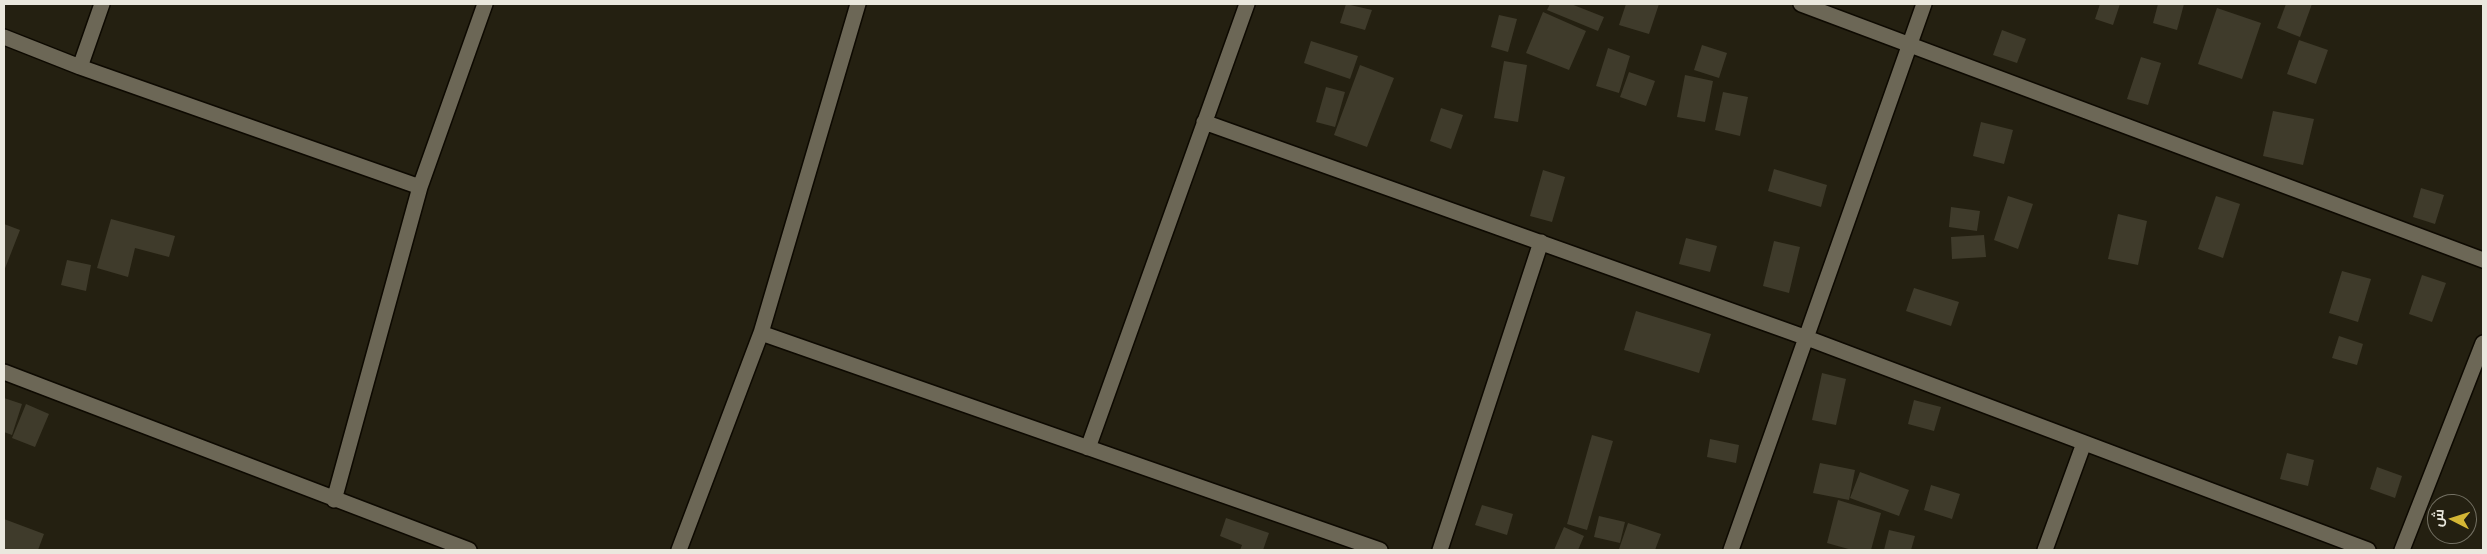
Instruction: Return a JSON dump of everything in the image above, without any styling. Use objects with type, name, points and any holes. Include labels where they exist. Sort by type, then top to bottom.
[{"type":"street","points":[[80,67],[102,4]]},
{"type":"street","points":[[334,500],[420,187],[485,4]]},
{"type":"street","points":[[680,550],[761,333],[858,4]]},
{"type":"street","points":[[1088,448],[1246,4]]},
{"type":"street","points":[[1801,4],[1910,43],[2483,260]]},
{"type":"street","points":[[1731,550],[1924,4]]},
{"type":"street","points":[[4,37],[80,67],[420,187]]},
{"type":"street","points":[[1204,122],[1807,338],[2368,550]]},
{"type":"street","points":[[1440,550],[1542,242]]},
{"type":"street","points":[[761,333],[1380,550]]},
{"type":"street","points":[[2402,550],[2483,343]]},
{"type":"street","points":[[4,372],[334,500],[469,550]]},
{"type":"street","points":[[2045,550],[2084,443]]},
{"type":"building","points":[[1346,4],[1372,10],[1365,30],[1340,23]]},
{"type":"building","points":[[1550,4],[1571,4],[1604,17],[1598,31],[1547,10]]},
{"type":"building","points":[[1626,4],[1659,4],[1649,34],[1619,25]]},
{"type":"building","points":[[2100,4],[2120,4],[2113,25],[2095,19]]},
{"type":"building","points":[[2158,4],[2184,4],[2177,30],[2153,23]]},
{"type":"building","points":[[2286,4],[2312,4],[2300,37],[2277,28]]},
{"type":"building","points":[[2217,8],[2261,23],[2242,79],[2198,64]]},
{"type":"building","points":[[1543,12],[1586,31],[1569,70],[1526,53]]},
{"type":"building","points":[[1499,15],[1517,19],[1508,52],[1491,47]]},
{"type":"building","points":[[2002,30],[2026,39],[2017,63],[1993,55]]},
{"type":"building","points":[[2299,40],[2328,50],[2316,84],[2287,74]]},
{"type":"building","points":[[1311,41],[1358,56],[1350,79],[1304,63]]},
{"type":"building","points":[[1702,45],[1727,53],[1719,78],[1694,70]]},
{"type":"building","points":[[1608,48],[1630,56],[1619,93],[1596,86]]},
{"type":"building","points":[[2141,57],[2161,63],[2148,105],[2127,99]]},
{"type":"building","points":[[1504,61],[1527,65],[1518,122],[1494,118]]},
{"type":"building","points":[[1360,65],[1394,78],[1367,147],[1334,135]]},
{"type":"building","points":[[1629,72],[1655,81],[1646,106],[1620,97]]},
{"type":"building","points":[[1685,75],[1713,81],[1705,122],[1677,117]]},
{"type":"building","points":[[1326,87],[1345,92],[1335,127],[1316,122]]},
{"type":"building","points":[[1723,92],[1748,97],[1740,136],[1715,130]]},
{"type":"building","points":[[1441,108],[1463,115],[1451,149],[1430,141]]},
{"type":"building","points":[[2273,111],[2314,119],[2303,165],[2263,156]]},
{"type":"building","points":[[1981,122],[2013,130],[2004,164],[1973,156]]},
{"type":"building","points":[[1774,169],[1827,185],[1821,207],[1768,191]]},
{"type":"building","points":[[1543,170],[1565,177],[1552,222],[1530,216]]},
{"type":"building","points":[[2421,188],[2444,195],[2435,224],[2413,217]]},
{"type":"building","points":[[2008,196],[2033,204],[2018,249],[1994,240]]},
{"type":"building","points":[[2216,196],[2240,204],[2223,258],[2198,249]]},
{"type":"building","points":[[1951,207],[1980,211],[1977,231],[1949,227]]},
{"type":"building","points":[[2118,214],[2147,221],[2138,265],[2108,259]]},
{"type":"building","points":[[111,219],[175,236],[169,257],[135,248],[128,277],[97,268]]},
{"type":"building","points":[[4,224],[20,230],[4,271]]},
{"type":"building","points":[[1984,235],[1986,257],[1952,259],[1951,237]]},
{"type":"building","points":[[1686,238],[1717,246],[1710,272],[1679,264]]},
{"type":"building","points":[[1774,241],[1800,247],[1789,293],[1763,286]]},
{"type":"building","points":[[67,260],[91,265],[86,291],[61,285]]},
{"type":"building","points":[[2342,271],[2371,279],[2358,322],[2329,313]]},
{"type":"building","points":[[2422,275],[2446,283],[2432,322],[2409,314]]},
{"type":"building","points":[[1914,288],[1959,302],[1951,326],[1906,311]]},
{"type":"building","points":[[1636,311],[1711,334],[1699,373],[1624,350]]},
{"type":"building","points":[[2339,336],[2363,344],[2357,365],[2332,358]]},
{"type":"building","points":[[1822,373],[1846,379],[1836,425],[1812,420]]},
{"type":"building","points":[[4,398],[22,404],[12,435],[4,432]]},
{"type":"building","points":[[1914,400],[1941,407],[1934,431],[1908,424]]},
{"type":"building","points":[[26,404],[49,414],[35,447],[12,438]]},
{"type":"building","points":[[1592,435],[1613,441],[1587,530],[1567,524]]},
{"type":"building","points":[[1710,439],[1739,445],[1736,463],[1707,457]]},
{"type":"building","points":[[2287,453],[2314,460],[2308,486],[2280,479]]},
{"type":"building","points":[[1820,463],[1855,470],[1849,500],[1813,493]]},
{"type":"building","points":[[2377,467],[2402,476],[2395,498],[2370,489]]},
{"type":"building","points":[[1860,472],[1909,490],[1899,516],[1850,498]]},
{"type":"building","points":[[1931,485],[1960,494],[1952,519],[1924,510]]},
{"type":"building","points":[[1838,500],[1881,513],[1871,550],[1852,550],[1827,543]]},
{"type":"building","points":[[1482,505],[1513,514],[1507,535],[1475,525]]},
{"type":"building","points":[[1599,516],[1625,522],[1620,543],[1594,537]]},
{"type":"building","points":[[1226,518],[1269,533],[1263,550],[1240,550],[1242,545],[1220,536]]},
{"type":"building","points":[[4,519],[44,534],[38,550],[4,550]]},
{"type":"building","points":[[1628,523],[1661,534],[1655,550],[1619,549]]},
{"type":"building","points":[[1564,527],[1584,536],[1578,550],[1554,550]]},
{"type":"building","points":[[1889,530],[1915,536],[1911,550],[1884,550]]}]
